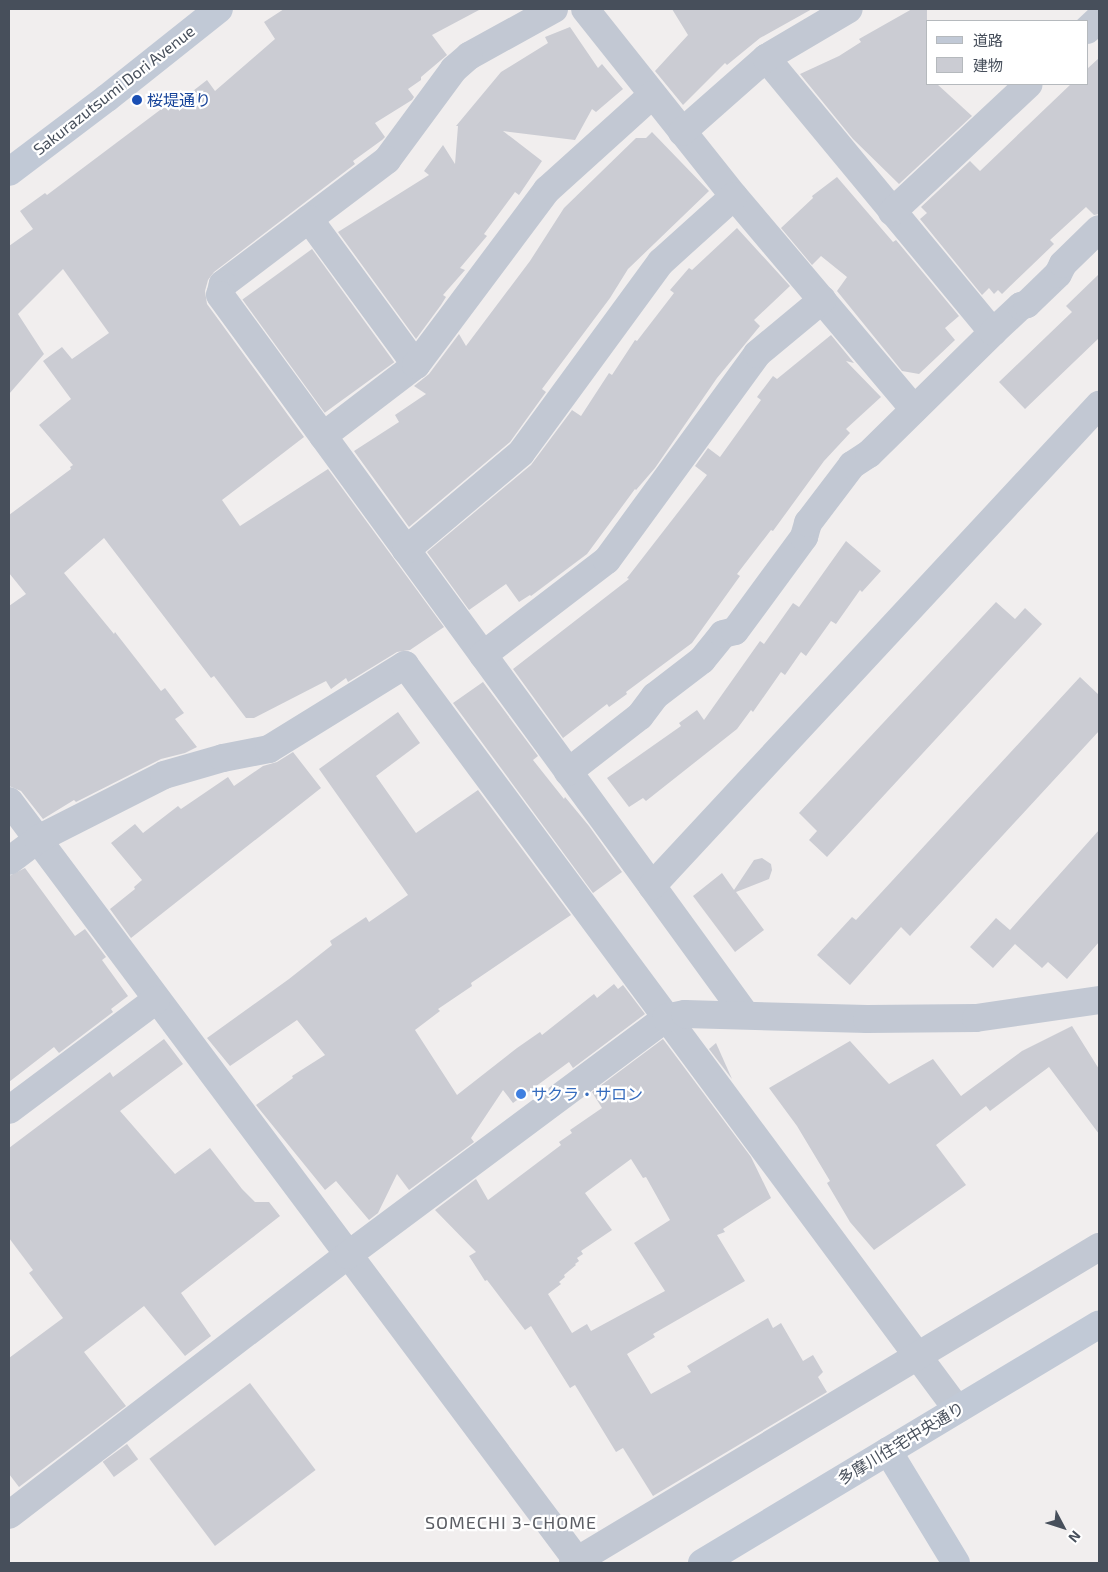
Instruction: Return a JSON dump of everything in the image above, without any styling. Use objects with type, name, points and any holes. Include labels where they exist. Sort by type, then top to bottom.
[{"type":"street","name":"Sakurazutsumi Dori Avenue","points":[[9,172],[108,98],[219,9]]},
{"type":"street","points":[[554,9],[469,56],[454,69],[387,160],[223,284],[220,295],[745,1014]]},
{"type":"street","points":[[585,9],[734,196],[914,409]]},
{"type":"street","points":[[682,132],[766,58],[850,9]]},
{"type":"street","points":[[766,58],[892,212],[994,332]]},
{"type":"street","points":[[892,212],[1028,85]]},
{"type":"street","points":[[323,436],[416,366],[547,190],[652,95]]},
{"type":"street","points":[[406,550],[522,453],[661,262],[734,196]]},
{"type":"street","points":[[309,220],[416,366]]},
{"type":"street","points":[[568,772],[640,716],[655,696],[702,660],[723,634],[735,631],[804,537],[808,523],[852,466],[869,454],[994,332],[1058,274],[1063,264],[1099,229]]},
{"type":"street","points":[[483,655],[607,560],[757,354],[822,300]]},
{"type":"street","points":[[652,886],[1099,405]]},
{"type":"street","points":[[9,861],[38,839],[164,775],[223,758],[269,749],[405,665],[957,1409]]},
{"type":"street","points":[[9,801],[576,1562],[1099,1247]]},
{"type":"street","points":[[9,1110],[156,1000]]},
{"type":"street","points":[[9,1514],[348,1255],[666,1018],[685,1014],[745,1014],[867,1018],[976,1018],[1099,1000]]},
{"type":"street","name":"多摩川住宅中央通り","points":[[702,1563],[1099,1324]]},
{"type":"street","points":[[888,1451],[956,1563]]},
{"type":"building","points":[[284,9],[479,10],[432,35],[447,55],[421,77],[421,80],[408,89],[414,97],[412,100],[375,123],[385,137],[353,161],[355,164],[214,272],[208,280],[205,291],[207,304],[304,437],[222,500],[240,526],[328,469],[444,627],[410,650],[397,652],[348,682],[346,678],[331,689],[326,681],[254,718],[246,718],[214,676],[211,678],[104,538],[64,573],[114,634],[115,632],[161,691],[165,688],[184,713],[175,719],[197,747],[185,753],[161,759],[76,802],[74,800],[43,819],[21,791],[9,786],[9,606],[26,594],[9,573],[9,515],[71,469],[70,467],[73,465],[39,425],[71,399],[43,361],[62,347],[72,359],[109,333],[63,269],[18,314],[44,354],[9,394],[9,246],[33,229],[20,211],[45,193],[47,195],[172,101],[175,105],[207,80],[215,91],[275,39],[264,22]]},
{"type":"building","points":[[672,9],[812,9],[760,38],[727,65],[725,63],[683,105],[655,71],[688,35]]},
{"type":"building","points":[[912,9],[927,9],[926,85],[938,85],[972,116],[899,184],[853,139],[800,74],[839,56],[861,42],[859,39]]},
{"type":"building","points":[[570,27],[598,68],[602,64],[623,89],[596,112],[592,109],[575,140],[503,131],[542,161],[519,195],[515,192],[484,234],[487,236],[460,268],[465,270],[443,295],[446,297],[416,339],[338,232],[429,175],[424,171],[443,145],[455,164],[458,126],[456,126],[501,72],[548,43],[545,37]]},
{"type":"building","points":[[1099,58],[1099,214],[1094,215],[1086,207],[1050,240],[1054,244],[1002,294],[998,290],[994,294],[989,288],[982,295],[920,219],[927,213],[921,207],[970,161],[980,171],[1070,85],[1088,85],[1088,68]]},
{"type":"building","points":[[652,132],[709,191],[628,269],[610,298],[542,389],[546,392],[510,442],[409,527],[354,451],[399,422],[395,415],[426,394],[414,386],[429,374],[459,334],[466,346],[530,261],[564,208],[636,138],[646,138]]},
{"type":"building","points":[[837,177],[893,242],[896,240],[959,316],[945,328],[955,340],[919,374],[902,371],[837,291],[847,277],[821,256],[812,265],[781,228],[813,198],[812,196]]},
{"type":"building","points":[[737,228],[790,286],[754,320],[760,326],[717,378],[655,468],[635,489],[587,554],[531,596],[519,602],[506,584],[469,610],[427,552],[531,465],[572,410],[581,416],[609,373],[612,375],[635,340],[637,341],[674,293],[670,290],[689,268],[692,270]]},
{"type":"building","points":[[312,249],[394,362],[325,413],[242,300]]},
{"type":"building","points":[[1099,274],[1099,338],[1025,409],[999,382],[1072,312],[1066,306]]},
{"type":"building","points":[[831,335],[854,363],[846,361],[881,397],[846,429],[850,433],[824,461],[773,531],[771,530],[737,574],[740,576],[692,643],[626,692],[627,694],[609,707],[607,704],[563,738],[513,669],[629,579],[627,578],[707,475],[695,466],[708,448],[720,457],[761,400],[757,397],[773,376],[777,379]]},
{"type":"building","points":[[846,541],[881,571],[862,592],[860,590],[836,624],[831,621],[806,656],[801,652],[785,675],[781,672],[753,712],[751,710],[737,729],[646,801],[643,798],[629,807],[607,778],[681,726],[679,723],[697,710],[704,720],[760,641],[764,644],[793,603],[799,607]]},
{"type":"building","points":[[996,602],[1015,619],[1025,608],[1042,624],[827,857],[809,840],[817,831],[799,813]]},
{"type":"building","points":[[1080,677],[1099,695],[1099,731],[910,936],[901,927],[850,985],[817,955],[852,917],[856,920]]},
{"type":"building","points":[[483,682],[538,756],[533,760],[564,799],[565,797],[589,826],[622,872],[593,893],[453,703]]},
{"type":"building","points":[[398,712],[420,743],[376,776],[416,833],[478,790],[571,915],[471,983],[472,986],[438,1009],[440,1011],[415,1030],[457,1095],[517,1048],[540,1032],[542,1035],[594,994],[597,998],[614,984],[618,989],[623,985],[645,1014],[573,1068],[569,1062],[513,1103],[503,1090],[471,1138],[474,1142],[409,1190],[397,1174],[378,1213],[369,1220],[336,1181],[325,1190],[256,1105],[293,1078],[292,1076],[325,1055],[297,1020],[230,1066],[207,1038],[289,979],[332,945],[330,941],[366,917],[369,922],[408,895],[319,769]]},
{"type":"building","points":[[293,752],[321,788],[131,938],[110,909],[135,889],[134,887],[142,880],[111,843],[135,824],[143,833],[178,806],[181,809],[228,777],[234,786],[263,766],[277,762]]},
{"type":"building","points":[[1099,830],[1099,942],[1067,979],[1048,962],[1042,968],[1015,944],[993,968],[970,947],[996,918],[1010,930]]},
{"type":"building","points":[[762,858],[771,864],[772,870],[769,879],[736,892],[764,930],[735,952],[693,896],[722,873],[734,890],[754,860]]},
{"type":"building","points":[[25,868],[75,936],[85,929],[106,957],[102,960],[128,996],[111,1009],[113,1012],[59,1053],[54,1047],[9,1082],[9,876]]},
{"type":"building","points":[[1072,1026],[1099,1069],[1099,1134],[1049,1067],[990,1111],[986,1106],[936,1145],[966,1185],[874,1250],[850,1222],[827,1183],[830,1181],[797,1126],[769,1088],[850,1041],[889,1084],[933,1059],[961,1096],[1022,1051]]},
{"type":"building","points":[[164,1039],[183,1064],[120,1111],[175,1174],[210,1148],[242,1189],[255,1202],[269,1202],[280,1216],[181,1293],[211,1336],[185,1356],[144,1306],[84,1352],[126,1406],[19,1487],[9,1474],[9,1358],[63,1318],[29,1273],[33,1270],[9,1238],[9,1148],[110,1072],[113,1077]]},
{"type":"building","points":[[663,1039],[751,1157],[771,1198],[723,1229],[725,1232],[717,1235],[745,1281],[653,1334],[655,1337],[627,1354],[651,1394],[691,1372],[687,1366],[768,1318],[773,1328],[781,1323],[803,1361],[813,1355],[823,1372],[818,1377],[827,1392],[653,1496],[623,1448],[616,1452],[575,1385],[570,1388],[531,1326],[525,1330],[487,1280],[485,1281],[469,1256],[476,1252],[435,1210],[476,1179],[488,1200],[561,1145],[559,1142],[572,1133],[570,1130],[602,1108],[592,1092]],"holes":[[[631,1159],[643,1178],[646,1177],[670,1220],[634,1243],[665,1291],[591,1331],[587,1324],[572,1333],[548,1294],[561,1284],[559,1282],[565,1277],[564,1275],[576,1265],[579,1261],[577,1258],[583,1254],[581,1251],[612,1230],[585,1193]]]},
{"type":"building","points":[[716,1043],[732,1079],[709,1049]]},
{"type":"building","points":[[250,1383],[316,1470],[215,1546],[149,1459]]},
{"type":"building","points":[[127,1444],[138,1459],[114,1477],[103,1462]]},
{"type":"place","name":"桜堤通り","points":[[137,100]]},
{"type":"place","name":"サクラ・サロン","points":[[521,1094]]},
{"type":"district","name":"SOMECHI 3-CHOME","points":[[511,1522]]}]
